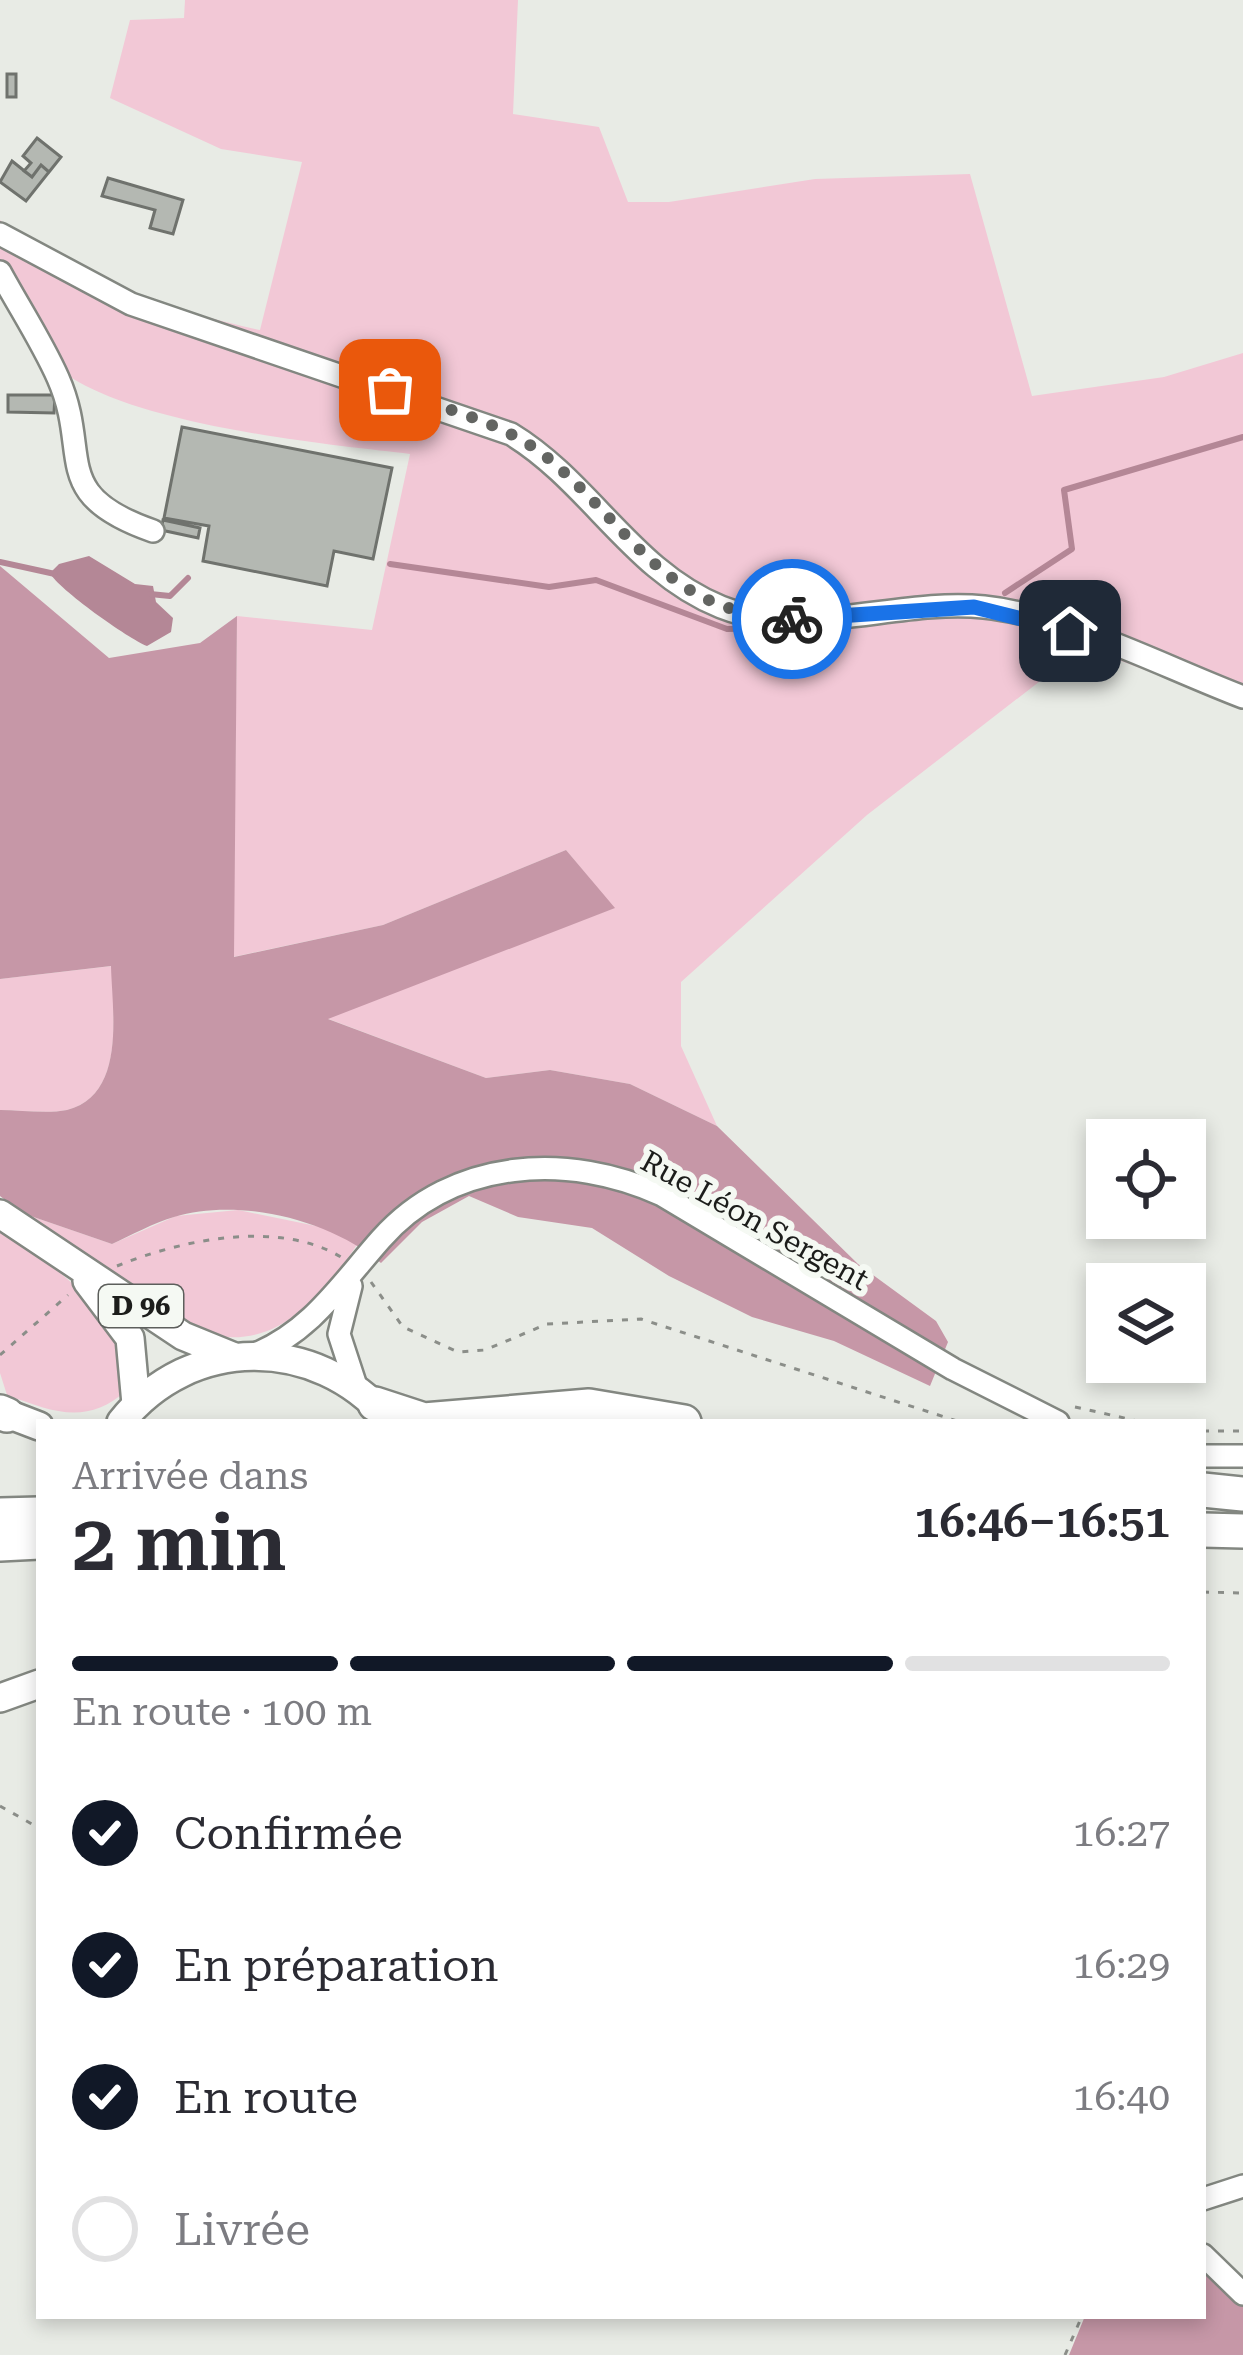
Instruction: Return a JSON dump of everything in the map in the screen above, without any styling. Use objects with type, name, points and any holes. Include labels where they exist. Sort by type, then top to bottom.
[{"type":"highway","points":[[374,1405],[426,1419]]},
{"type":"highway","points":[[455,1419],[589,1406],[666,1419]]},
{"type":"highway","points":[[1206,1491],[1243,1498]]},
{"type":"highway","points":[[1206,1502],[1243,1498]]},
{"type":"highway","points":[[0,1515],[36,1514]]},
{"type":"highway","points":[[1206,1531],[1243,1531]]},
{"type":"highway","points":[[0,1544],[36,1542]]},
{"type":"main road","name":"D 96","points":[[0,1214],[183,1336],[242,1356]]},
{"type":"main road","name":"D 96","points":[[91,1278],[130,1338],[123,1417]]},
{"type":"main road","points":[[123,1417],[184,1370],[242,1356],[303,1361],[374,1405]]},
{"type":"main road","points":[[0,1698],[36,1685]]},
{"type":"street","points":[[0,234],[131,304],[511,434],[554,464],[654,566],[728,610],[792,619],[986,608],[1037,619],[1243,697]]},
{"type":"street","points":[[0,272],[58,376],[75,468],[84,486],[122,520],[153,531]]},
{"type":"street","name":"Rue Léon Sergent","points":[[242,1356],[298,1331],[397,1224],[461,1184],[516,1169],[586,1169],[662,1195],[953,1369],[1056,1419]]},
{"type":"street","points":[[358,1269],[339,1334],[374,1405]]},
{"type":"street","points":[[1206,1456],[1243,1456]]},
{"type":"street","points":[[1206,2198],[1243,2186]]},
{"type":"street","points":[[1206,2258],[1243,2294]]},
{"type":"path","points":[[0,1355],[91,1278],[162,1250],[254,1238],[319,1246],[358,1269],[403,1327],[458,1352],[485,1350],[547,1324],[641,1319],[950,1419]]},
{"type":"path","points":[[1065,1419],[1078,1405],[1131,1419]]},
{"type":"path","points":[[1206,1431],[1243,1431]]},
{"type":"path","points":[[1206,1592],[1243,1593]]},
{"type":"path","points":[[0,1806],[36,1826]]},
{"type":"path","points":[[1065,2355],[1081,2319]]},
{"type":"shaded area","points":[[185,0],[518,0],[513,114],[599,127],[628,202],[669,202],[815,179],[970,174],[1032,396],[1164,377],[1243,353],[1243,707],[1084,647],[867,815],[681,982],[681,1046],[717,1126],[630,1084],[550,1070],[486,1078],[326,1018],[614,908],[566,850],[383,925],[233,957],[237,616],[372,630],[410,454],[216,426],[114,398],[74,379],[46,356],[9,291],[0,295],[0,220],[124,288],[260,330],[302,162],[221,149],[110,98],[130,20],[184,18]]},
{"type":"shaded area","points":[[89,556],[135,584],[153,586],[156,602],[173,618],[171,632],[147,646],[95,613],[50,573],[59,564]]},
{"type":"shaded area","points":[[0,566],[109,658],[200,643],[237,616],[234,957],[383,925],[566,850],[615,908],[328,1019],[486,1078],[550,1070],[630,1084],[717,1126],[858,1264],[936,1321],[948,1342],[930,1386],[834,1341],[752,1317],[669,1276],[592,1228],[518,1217],[469,1196],[422,1222],[381,1263],[310,1224],[255,1211],[199,1211],[112,1244],[22,1213],[0,1196],[0,1110],[59,1111],[86,1101],[108,1069],[113,1027],[111,966],[0,979]]},
{"type":"shaded area","points":[[112,966],[112,1049],[99,1087],[86,1101],[67,1110],[0,1110],[0,979]]},
{"type":"shaded area","points":[[238,1210],[321,1227],[358,1243],[328,1284],[294,1316],[274,1328],[229,1337],[203,1333],[22,1213],[112,1244],[176,1216]]},
{"type":"shaded area","points":[[0,1230],[67,1278],[100,1314],[122,1361],[127,1390],[112,1401],[84,1412],[69,1412],[7,1395],[0,1373]]},
{"type":"shaded area","points":[[1206,2266],[1243,2301],[1243,2355],[1069,2355],[1084,2319],[1206,2319]]},
{"type":"building","points":[[7,74],[16,74],[16,97],[7,97]]},
{"type":"building","points":[[37,138],[61,157],[49,172],[41,165],[32,177],[24,171],[31,163],[23,156]]},
{"type":"building","points":[[12,161],[32,177],[41,165],[49,172],[26,201],[0,182]]},
{"type":"building","points":[[108,178],[183,200],[173,234],[150,228],[155,210],[102,196]]},
{"type":"building","points":[[8,395],[55,395],[54,413],[8,412]]},
{"type":"building","points":[[182,427],[392,468],[373,559],[334,551],[327,586],[203,561],[209,526],[164,518]]},
{"type":"building","points":[[163,520],[200,528],[198,538],[161,530]]},
{"type":"waterway","points":[[1005,593],[1072,549],[1064,490],[1243,437]]},
{"type":"waterway","points":[[0,562],[55,574]]},
{"type":"waterway","points":[[390,564],[549,587],[596,580],[727,629],[772,628]]},
{"type":"waterway","points":[[150,594],[170,596],[188,578]]},
{"type":"way so far","points":[[390,390],[488,423],[533,448],[633,548],[694,594],[740,614],[792,619]]},
{"type":"route","points":[[792,619],[974,607],[1010,612],[1070,631]]}]
